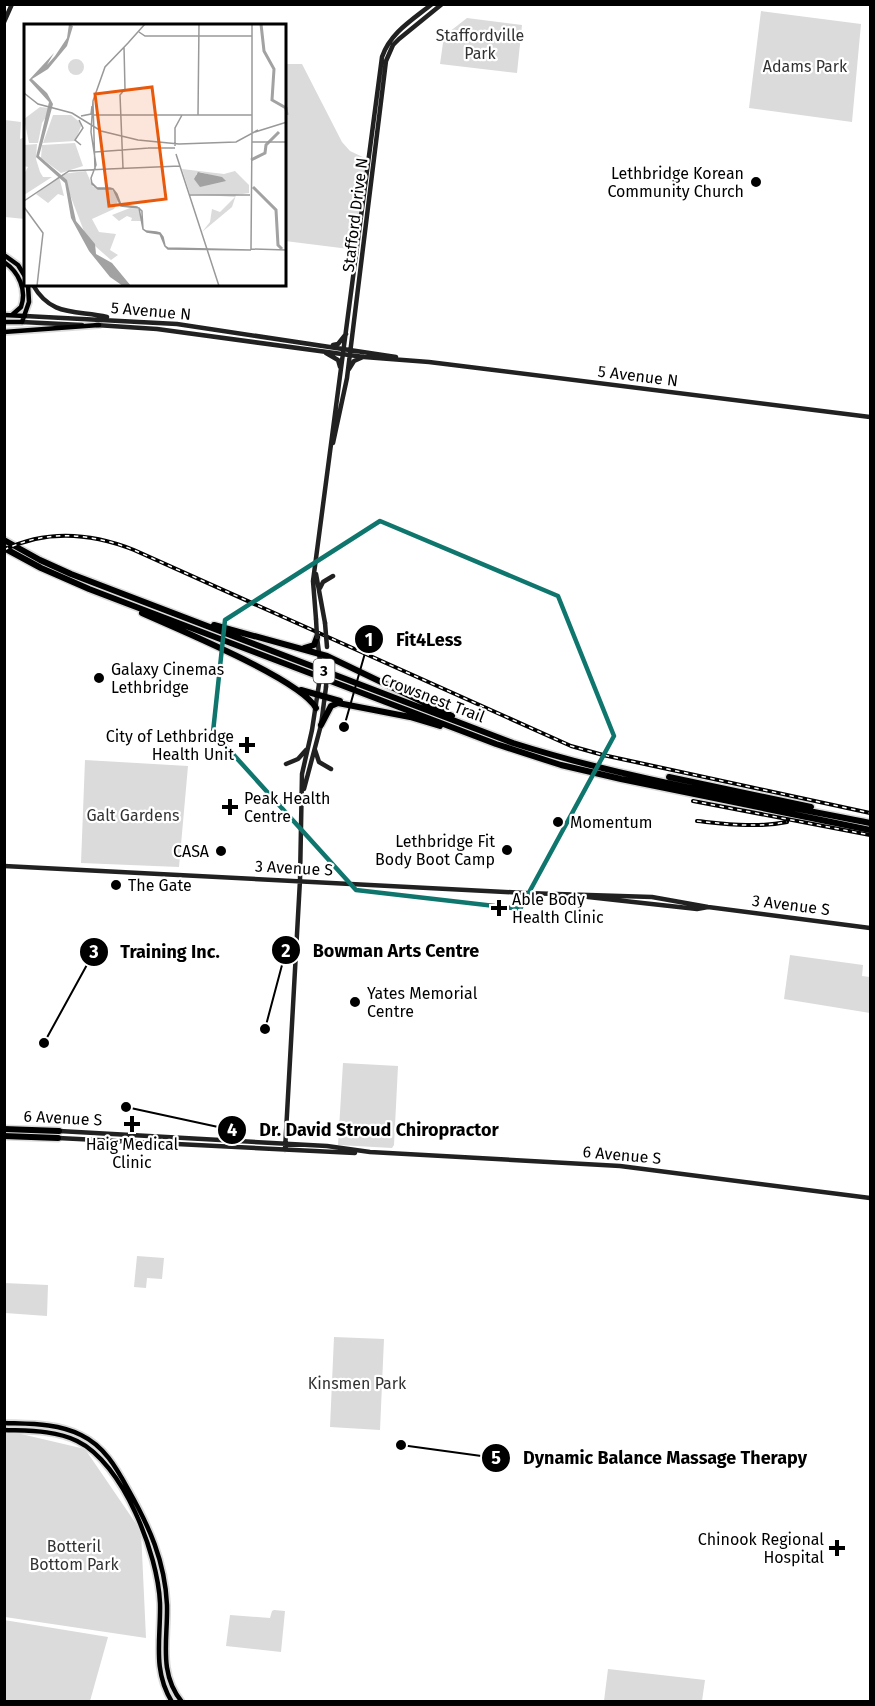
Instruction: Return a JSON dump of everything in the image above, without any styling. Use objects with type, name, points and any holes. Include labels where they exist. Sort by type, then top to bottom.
[{"type":"highway","points":[[4,535],[71,574]]},
{"type":"highway","name":"Crowsnest Trail","points":[[4,540],[71,574],[485,733],[563,759],[652,783]]},
{"type":"highway","name":"Crowsnest Trail","points":[[4,550],[90,589],[496,744],[584,771],[870,823]]},
{"type":"highway","points":[[90,589],[225,651],[292,687],[309,698],[316,708]]},
{"type":"highway","points":[[128,596],[242,634],[327,656],[485,733]]},
{"type":"highway","points":[[301,648],[310,648],[317,641]]},
{"type":"highway","points":[[292,687],[355,705]]},
{"type":"highway","points":[[321,725],[327,710],[333,704],[342,703],[410,717],[496,744]]},
{"type":"highway","points":[[669,777],[783,800],[849,819]]},
{"type":"highway","name":"Crowsnest Trail","points":[[674,787],[870,830]]},
{"type":"highway","name":"6 Avenue S","points":[[5,1131],[59,1135]]},
{"type":"highway","name":"6 Avenue S","points":[[5,1131],[13,1136],[59,1135]]},
{"type":"highway","points":[[4,1141],[13,1136]]},
{"type":"main road","points":[[4,22],[12,4]]},
{"type":"main road","name":"Stafford Drive N","points":[[331,452],[348,371],[346,334],[382,57],[386,45],[394,34],[432,4]]},
{"type":"main road","name":"Stafford Drive N","points":[[306,768],[321,725],[322,695],[319,684],[320,661],[313,585],[386,61],[393,45],[442,4]]},
{"type":"main road","points":[[4,255],[14,261],[24,274]]},
{"type":"main road","points":[[4,262],[14,271],[22,289],[21,307],[12,315]]},
{"type":"main road","points":[[22,322],[30,298],[28,286]]},
{"type":"main road","points":[[34,286],[48,304],[58,309],[118,320]]},
{"type":"main road","name":"5 Avenue N","points":[[4,315],[118,320],[198,327],[327,346],[364,357],[402,359],[870,417]]},
{"type":"main road","name":"5 Avenue N","points":[[4,322],[167,330],[323,352],[384,354],[402,359]]},
{"type":"main road","points":[[4,332],[99,325]]},
{"type":"main road","points":[[327,346],[338,344],[346,334]]},
{"type":"main road","points":[[323,352],[339,361],[341,373]]},
{"type":"main road","points":[[348,371],[354,361],[364,357]]},
{"type":"main road","name":"Stafford Drive N","points":[[306,768],[316,708],[326,687],[325,623],[316,574]]},
{"type":"main road","points":[[320,591],[323,582],[333,576]]},
{"type":"main road","points":[[286,764],[298,759],[309,745]]},
{"type":"main road","points":[[315,746],[317,759],[332,769]]},
{"type":"main road","points":[[285,1150],[306,768]]},
{"type":"main road","name":"3 Avenue S","points":[[4,866],[582,896],[698,909],[708,907],[870,928]]},
{"type":"main road","name":"6 Avenue S","points":[[59,1135],[327,1146],[370,1152],[620,1166],[870,1198]]},
{"type":"main road","name":"6 Avenue S","points":[[59,1135],[285,1150],[370,1152]]},
{"type":"main road","points":[[4,1423],[56,1426],[73,1431],[97,1445],[116,1466],[146,1521],[160,1557],[167,1603],[165,1664],[174,1691],[182,1701]]},
{"type":"main road","points":[[4,1430],[53,1433],[79,1441],[102,1460],[113,1474],[139,1521],[154,1562],[160,1600],[159,1667],[163,1685],[172,1701]]},
{"type":"highlighted area","points":[[380,521],[558,596],[614,736],[520,909],[356,890],[213,732],[225,620]]},
{"type":"green space","name":"Adams Park","points":[[761,11],[861,24],[852,122],[749,108]]},
{"type":"green space","name":"Staffordville Park","points":[[467,18],[522,25],[517,73],[440,64],[444,36]]},
{"type":"green space","points":[[286,64],[302,64],[342,142],[350,151],[369,160],[357,250],[286,241]]},
{"type":"green space","points":[[5,120],[21,122],[20,139],[24,137],[24,219],[5,217]]},
{"type":"green space","name":"Galt Gardens","points":[[85,760],[188,766],[179,867],[81,863]]},
{"type":"green space","points":[[790,955],[863,965],[862,976],[870,977],[870,1013],[784,999]]},
{"type":"green space","points":[[343,1063],[398,1066],[392,1148],[338,1145]]},
{"type":"green space","points":[[137,1256],[164,1258],[162,1279],[147,1278],[146,1288],[134,1287]]},
{"type":"green space","points":[[4,1283],[48,1285],[47,1316],[5,1313]]},
{"type":"green space","name":"Kinsmen Park","points":[[334,1337],[384,1339],[380,1430],[330,1427]]},
{"type":"green space","name":"Botteril Bottom Park","points":[[4,1430],[85,1449],[141,1531],[146,1638],[5,1617]]},
{"type":"green space","points":[[274,1610],[285,1611],[281,1652],[226,1646],[230,1615],[270,1618]]},
{"type":"green space","points":[[4,1620],[108,1637],[90,1701],[5,1701]]},
{"type":"green space","points":[[608,1669],[705,1680],[702,1701],[604,1701]]},
{"type":"railway","points":[[4,550],[20,543],[53,536],[85,537],[118,544],[571,746],[870,813]]},
{"type":"railway","points":[[693,801],[870,835]]},
{"type":"railway","points":[[697,821],[753,825],[787,822]]},
{"type":"place","name":"Lethbridge Korean Community Church","points":[[756,182]]},
{"type":"place","name":"Galaxy Cinemas Lethbridge","points":[[99,678]]},
{"type":"place","name":"Fit4Less","points":[[344,727]]},
{"type":"place","name":"City of Lethbridge Health Unit","points":[[247,745]]},
{"type":"place","name":"Peak Health Centre","points":[[230,807]]},
{"type":"place","name":"Momentum","points":[[558,822]]},
{"type":"place","name":"Lethbridge Fit Body Boot Camp","points":[[507,850]]},
{"type":"place","name":"CASA","points":[[221,851]]},
{"type":"place","name":"The Gate","points":[[116,885]]},
{"type":"place","name":"Able Body Health Clinic","points":[[499,908]]},
{"type":"place","name":"Yates Memorial Centre","points":[[355,1002]]},
{"type":"place","name":"Bowman Arts Centre","points":[[265,1029]]},
{"type":"place","name":"Training Inc.","points":[[44,1043]]},
{"type":"place","name":"Dr. David Stroud Chiropractor","points":[[126,1107]]},
{"type":"place","name":"Haig Medical Clinic","points":[[132,1124]]},
{"type":"place","name":"Dynamic Balance Massage Therapy","points":[[401,1445]]},
{"type":"place","name":"Chinook Regional Hospital","points":[[837,1548]]}]
